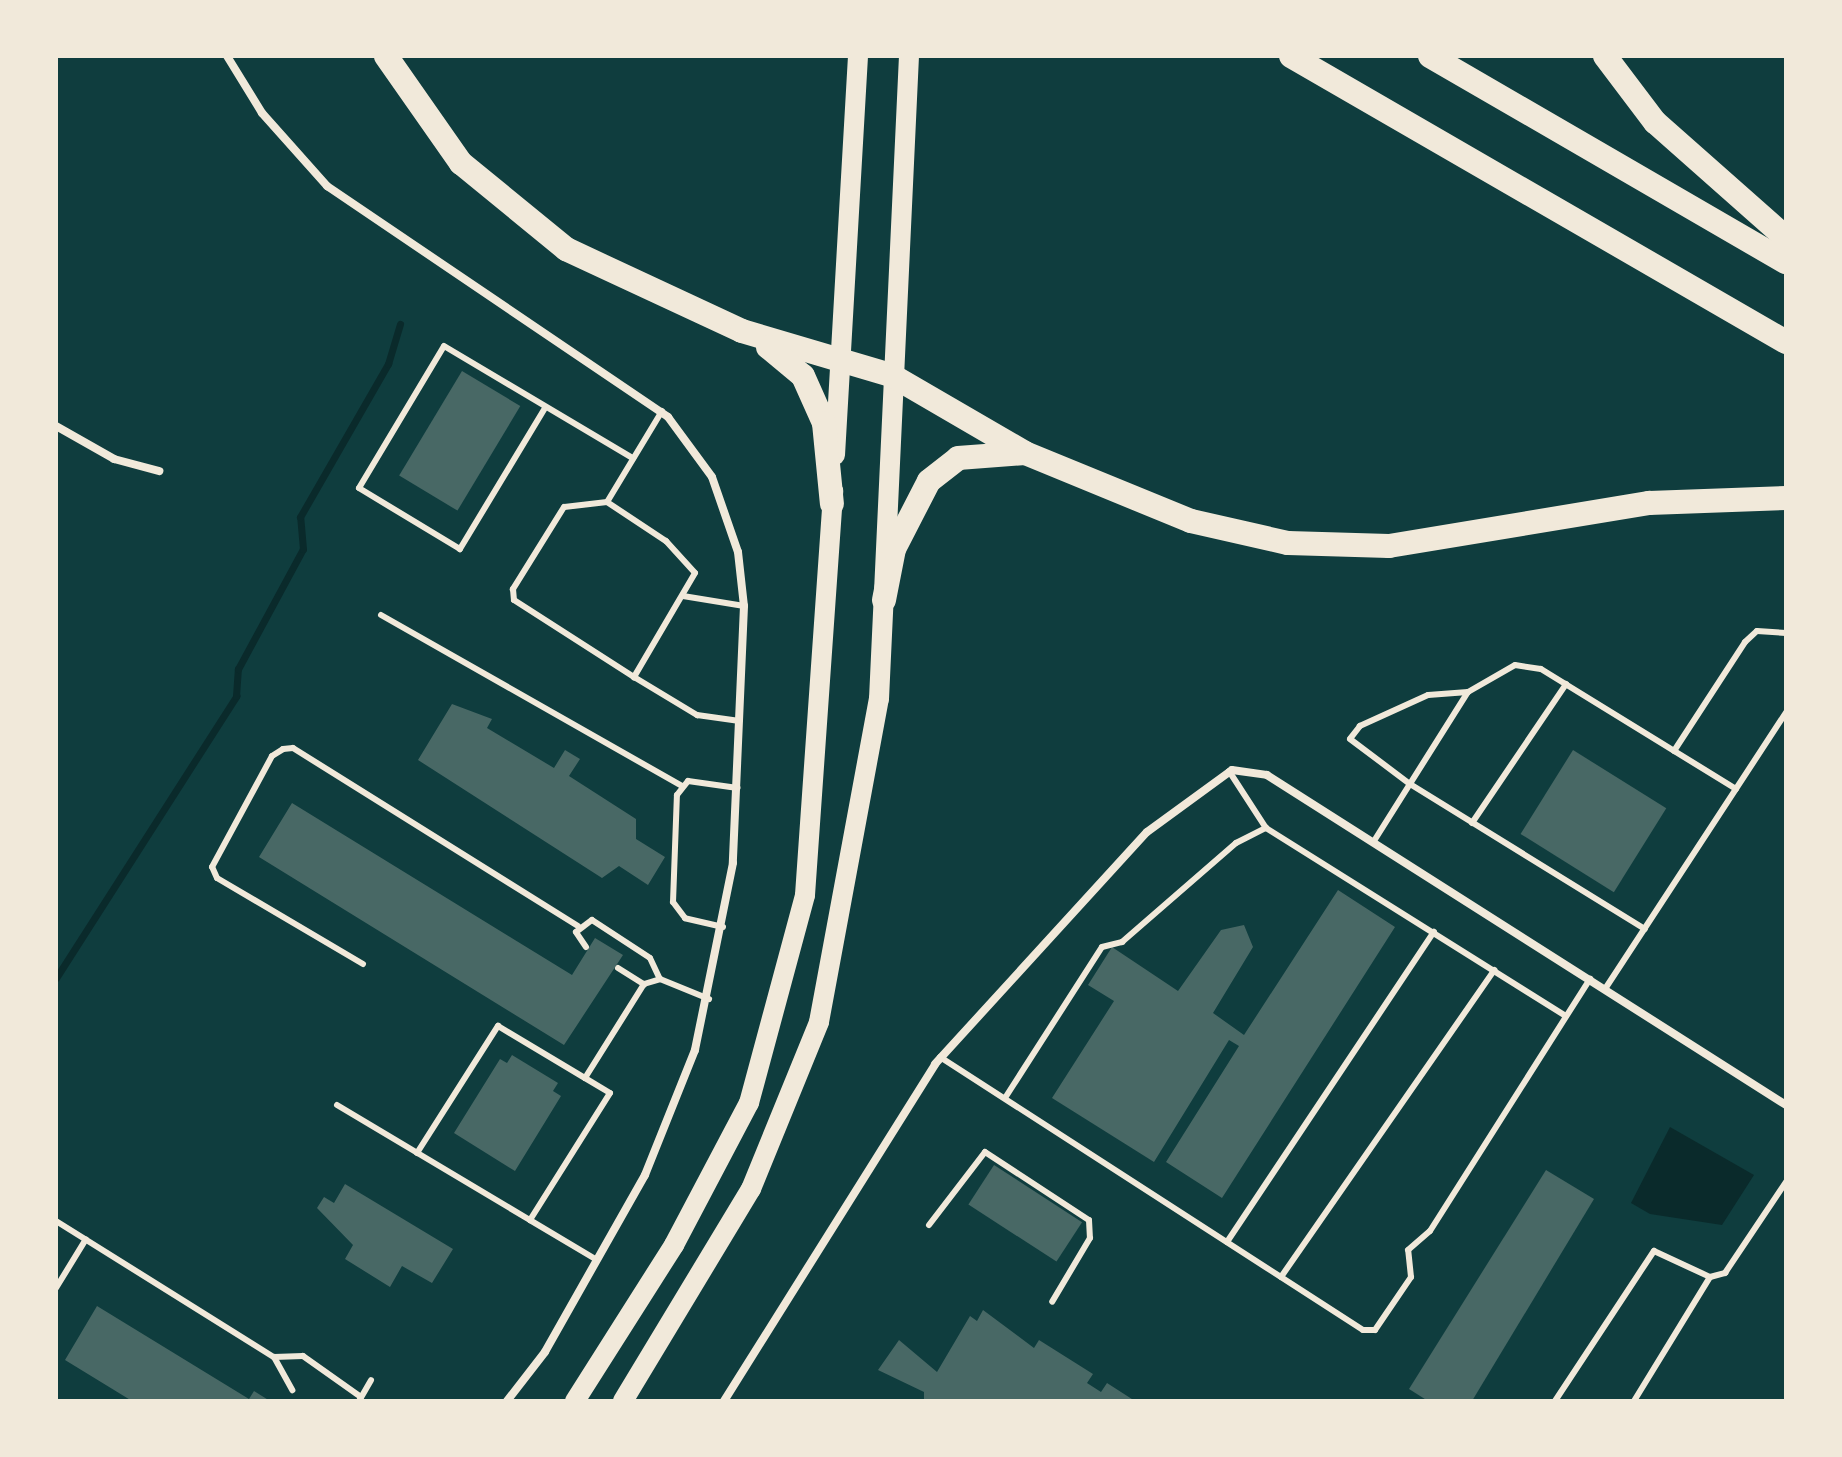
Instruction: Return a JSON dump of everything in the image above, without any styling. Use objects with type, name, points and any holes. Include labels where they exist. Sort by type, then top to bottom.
[{"type":"highway","points":[[386,56],[438,136],[510,210],[595,266],[742,331],[841,365],[891,375],[1025,453],[1191,521],[1321,546],[1424,543],[1649,503],[1786,498]]},
{"type":"highway","points":[[1291,56],[1786,342]]},
{"type":"highway","points":[[1430,56],[1786,262]]},
{"type":"highway","points":[[1605,56],[1655,122],[1786,238]]},
{"type":"highway","points":[[742,331],[803,376],[824,423],[832,504]]},
{"type":"highway","points":[[884,600],[894,549],[929,481],[958,458],[1025,453]]},
{"type":"main road","points":[[575,1401],[674,1245],[749,1103],[805,895],[841,365],[858,56]]},
{"type":"main road","points":[[623,1401],[751,1189],[819,1022],[879,699],[891,375],[909,56]]},
{"type":"street","points":[[227,56],[282,139],[327,186],[662,411],[699,455],[723,500],[744,606],[738,788],[723,927],[709,999],[664,1135],[545,1352],[507,1401]]},
{"type":"street","points":[[56,426],[114,459],[159,471]]},
{"type":"street","points":[[724,1401],[855,1182],[940,1057],[1147,832],[1229,771],[1241,768],[1267,775],[1786,1105]]},
{"type":"lane","points":[[545,408],[460,549],[359,488],[444,346],[633,458]]},
{"type":"lane","points":[[607,502],[662,411]]},
{"type":"lane","points":[[634,677],[695,573],[666,541],[607,502],[564,507],[513,589],[514,600],[634,677],[697,715],[740,721]]},
{"type":"lane","points":[[683,596],[744,606]]},
{"type":"lane","points":[[381,615],[682,786],[738,788]]},
{"type":"lane","points":[[1674,751],[1745,642],[1757,631],[1786,633]]},
{"type":"lane","points":[[1645,929],[1410,784],[1350,739],[1360,726],[1428,695],[1468,692],[1515,665],[1566,684],[1736,789]]},
{"type":"lane","points":[[1472,823],[1566,684]]},
{"type":"lane","points":[[1374,841],[1468,692]]},
{"type":"lane","points":[[1605,989],[1786,712]]},
{"type":"lane","points":[[363,964],[217,878],[212,867],[283,749],[293,748],[578,926],[586,947]]},
{"type":"lane","points":[[1229,771],[1266,828],[1566,1016]]},
{"type":"lane","points":[[682,786],[673,902],[685,918],[723,927]]},
{"type":"lane","points":[[1005,1098],[1102,947],[1122,942],[1236,843],[1266,828]]},
{"type":"lane","points":[[578,926],[592,920],[641,951],[657,964],[660,979]]},
{"type":"lane","points":[[1227,1242],[1434,932]]},
{"type":"lane","points":[[618,968],[644,984]]},
{"type":"lane","points":[[1281,1277],[1494,970]]},
{"type":"lane","points":[[585,1078],[644,984],[660,979],[709,999]]},
{"type":"lane","points":[[940,1057],[1363,1330],[1381,1326],[1411,1277],[1408,1250],[1430,1231],[1590,979]]},
{"type":"lane","points":[[417,1153],[498,1026],[610,1093],[530,1220]]},
{"type":"lane","points":[[337,1105],[597,1260]]},
{"type":"lane","points":[[929,1225],[985,1152],[1089,1220],[1090,1238],[1052,1302]]},
{"type":"lane","points":[[1555,1401],[1654,1251],[1710,1277],[1725,1273],[1786,1182]]},
{"type":"lane","points":[[56,1221],[274,1357],[292,1390]]},
{"type":"lane","points":[[56,1288],[86,1239]]},
{"type":"lane","points":[[1634,1401],[1710,1277]]},
{"type":"lane","points":[[274,1357],[303,1356],[360,1399],[371,1380]]},
{"type":"water","points":[[1670,1127],[1754,1175],[1722,1225],[1650,1214],[1631,1203]]},
{"type":"building","points":[[462,371],[520,406],[457,511],[399,476]]},
{"type":"building","points":[[452,704],[492,719],[487,728],[554,768],[565,750],[580,759],[569,776],[636,819],[636,839],[665,857],[648,885],[619,866],[602,878],[418,760]]},
{"type":"building","points":[[1573,750],[1666,808],[1614,892],[1521,834]]},
{"type":"building","points":[[292,803],[572,975],[595,938],[623,955],[564,1045],[259,857]]},
{"type":"building","points":[[1338,890],[1395,927],[1222,1198],[1166,1162],[1239,1046],[1229,1040],[1154,1162],[1052,1098],[1114,1001],[1088,985],[1112,947],[1178,991],[1221,930],[1244,925],[1253,947],[1213,1013],[1244,1035]]},
{"type":"building","points":[[512,1055],[558,1083],[553,1091],[561,1096],[515,1171],[454,1133],[500,1059],[507,1063]]},
{"type":"building","points":[[994,1165],[1082,1222],[1056,1262],[968,1204]]},
{"type":"building","points":[[1546,1170],[1594,1199],[1472,1401],[1428,1401],[1409,1389]]},
{"type":"building","points":[[345,1184],[453,1249],[432,1283],[402,1266],[390,1287],[345,1259],[353,1245],[317,1208],[324,1197],[334,1203]]},
{"type":"building","points":[[97,1306],[249,1399],[254,1391],[270,1401],[132,1401],[65,1360]]},
{"type":"building","points":[[983,1310],[1034,1348],[1039,1340],[1093,1374],[1087,1383],[1101,1392],[1107,1383],[1135,1401],[924,1401],[924,1392],[878,1370],[899,1340],[937,1372],[970,1316],[977,1321]]},
{"type":"waterway","points":[[56,978],[236,696],[238,669],[303,549],[300,517],[388,364],[400,324]]}]
